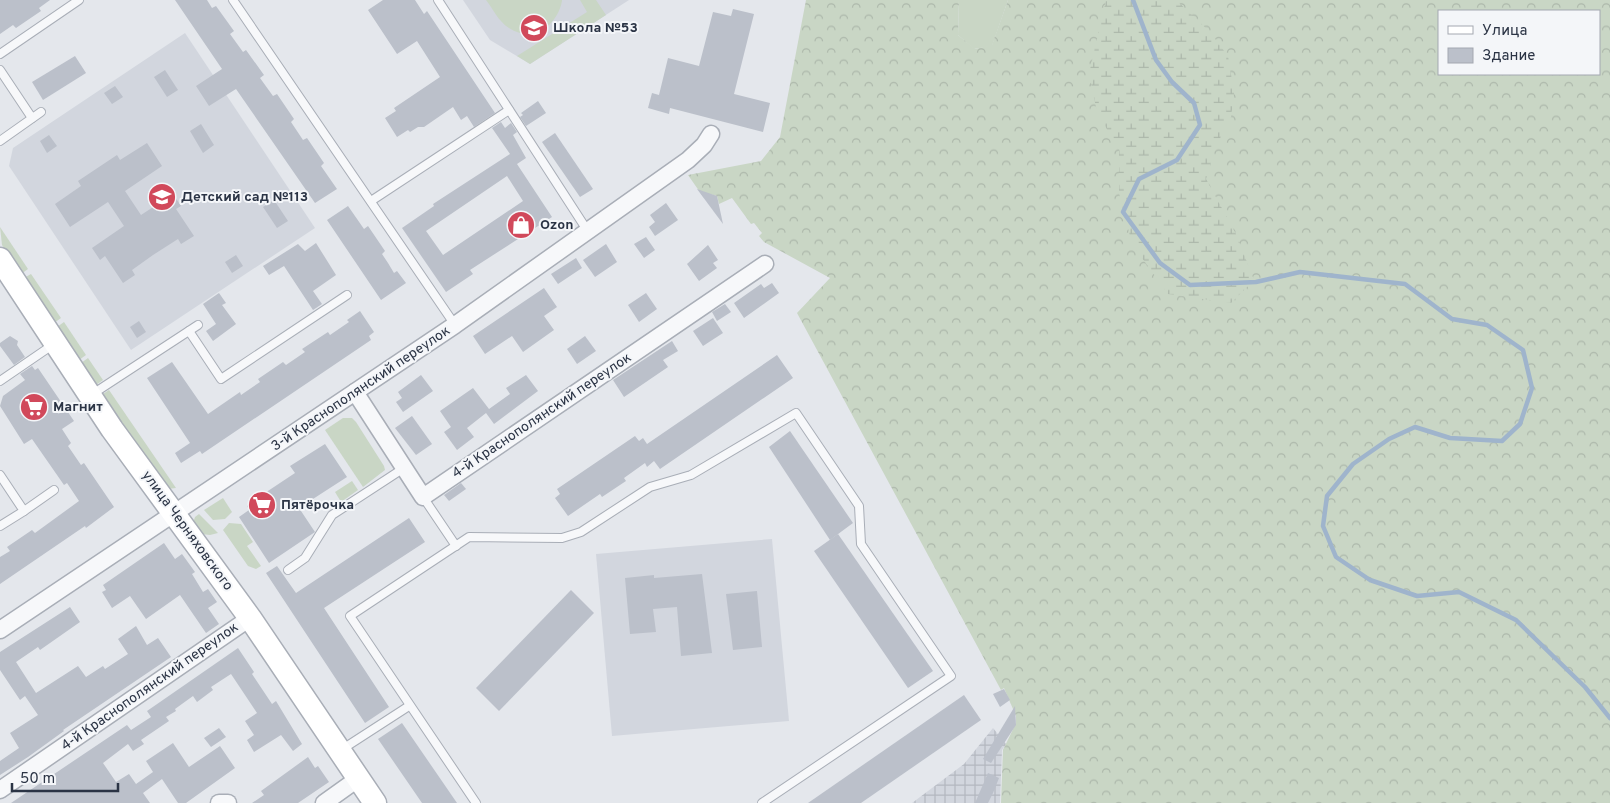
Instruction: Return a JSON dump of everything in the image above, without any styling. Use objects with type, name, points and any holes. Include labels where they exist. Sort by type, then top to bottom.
[{"type":"main road","name":"улица Черняховского","points":[[0,259],[90,396],[250,618],[375,803]]},
{"type":"street","name":"3-й Краснополянский переулок","points":[[0,630],[455,325],[688,160],[704,145],[711,134]]},
{"type":"street","name":"4-й Краснополянский переулок","points":[[423,497],[764,264]]},
{"type":"street","points":[[356,392],[423,497]]},
{"type":"street","name":"4-й Краснополянский переулок","points":[[0,790],[250,618]]},
{"type":"street","points":[[324,803],[359,778]]},
{"type":"street","points":[[219,803],[228,803]]},
{"type":"lane","points":[[0,54],[79,0]]},
{"type":"lane","points":[[233,0],[455,325]]},
{"type":"lane","points":[[438,0],[587,230]]},
{"type":"lane","points":[[0,70],[32,118]]},
{"type":"lane","points":[[370,201],[509,110]]},
{"type":"lane","points":[[0,142],[41,112]]},
{"type":"lane","points":[[189,331],[221,379],[347,294]]},
{"type":"lane","points":[[90,396],[198,325]]},
{"type":"lane","points":[[0,381],[55,343]]},
{"type":"lane","points":[[476,803],[350,616],[469,537],[562,538],[581,532],[650,487],[691,475],[796,413],[859,506],[861,544],[951,676],[762,803]]},
{"type":"lane","points":[[288,570],[305,558],[332,515],[404,468]]},
{"type":"lane","points":[[0,475],[24,510]]},
{"type":"lane","points":[[0,526],[54,490]]},
{"type":"lane","points":[[423,497],[456,546]]},
{"type":"lane","points":[[341,751],[409,706]]},
{"type":"shaded area","name":"Школа №53","points":[[463,0],[629,0],[530,64],[490,40]]},
{"type":"shaded area","name":"Детский сад №113","points":[[185,33],[315,228],[131,350],[9,166],[13,148]]},
{"type":"shaded area","points":[[772,539],[789,721],[612,736],[596,554]]},
{"type":"shaded area","points":[[993,728],[1006,744],[1002,750],[1000,803],[912,803],[964,764]]},
{"type":"green space","points":[[486,0],[562,1],[555,18],[549,25],[543,30],[527,34],[518,32],[505,25]]},
{"type":"green space","points":[[580,0],[596,0],[606,15],[530,64],[517,56],[587,12]]},
{"type":"green space","points":[[806,0],[959,0],[958,35],[975,49],[992,45],[1008,0],[1610,0],[1610,803],[1001,803],[1003,750],[1016,723],[1016,716],[1004,688],[1001,690],[797,313],[830,278],[764,242],[759,236],[762,233],[754,223],[751,224],[732,198],[719,204],[717,196],[710,194],[704,198],[688,175],[761,161],[780,137]]},
{"type":"green space","points":[[959,0],[1008,0],[992,46],[974,49],[958,35]]},
{"type":"green space","points":[[1106,0],[1176,0],[1210,32],[1228,56],[1234,93],[1231,117],[1215,148],[1206,179],[1236,234],[1254,280],[1231,303],[1168,294],[1132,244],[1119,193],[1119,150],[1097,112],[1089,74]]},
{"type":"green space","points":[[0,227],[28,269],[21,274],[2,245]]},
{"type":"green space","points":[[31,274],[61,318],[54,323],[24,278]]},
{"type":"green space","points":[[64,322],[86,355],[79,360],[57,327]]},
{"type":"green space","points":[[88,358],[103,380],[96,385],[81,363]]},
{"type":"green space","points":[[109,390],[176,488],[167,489],[103,394]]},
{"type":"green space","points":[[343,418],[352,418],[356,422],[384,466],[385,470],[363,487],[325,430]]},
{"type":"green space","points":[[352,481],[358,490],[341,502],[335,492]]},
{"type":"green space","points":[[223,498],[232,512],[225,519],[213,520],[204,510]]},
{"type":"green space","points":[[199,514],[218,533],[210,535],[201,534],[193,523],[195,517]]},
{"type":"green space","points":[[229,523],[241,524],[253,542],[247,546],[261,566],[256,569],[248,566],[223,530]]},
{"type":"building","points":[[0,0],[50,0],[39,8],[41,11],[16,28],[13,25],[0,34]]},
{"type":"building","points":[[175,0],[207,0],[212,8],[216,6],[234,31],[230,34],[243,52],[246,50],[264,75],[260,78],[273,96],[277,94],[294,119],[291,122],[303,140],[307,138],[324,163],[321,166],[337,189],[315,203],[236,89],[209,106],[196,86],[222,69]]},
{"type":"building","points":[[383,0],[415,0],[424,14],[427,11],[495,113],[474,127],[467,116],[461,120],[453,107],[424,127],[418,127],[410,132],[408,130],[397,137],[385,118],[396,111],[394,108],[440,77],[417,41],[397,54],[368,10]]},
{"type":"building","points":[[733,9],[754,14],[734,94],[770,103],[763,132],[670,108],[669,114],[648,108],[652,93],[659,95],[668,58],[699,66],[713,12],[731,16]]},
{"type":"building","points":[[75,56],[86,73],[43,100],[32,82]]},
{"type":"building","points":[[165,70],[178,90],[167,97],[154,77]]},
{"type":"building","points":[[115,86],[123,97],[112,104],[104,93]]},
{"type":"building","points":[[538,101],[546,113],[526,126],[520,117],[523,115],[521,113]]},
{"type":"building","points":[[501,122],[505,128],[511,123],[517,132],[513,135],[526,158],[517,164],[552,217],[470,270],[473,274],[446,292],[402,228],[434,206],[433,204],[510,154],[492,128]],"holes":[[[507,176],[523,201],[443,255],[426,231]]]},
{"type":"building","points":[[201,124],[214,145],[203,153],[190,131]]},
{"type":"building","points":[[555,133],[593,189],[580,197],[542,142]]},
{"type":"building","points":[[49,135],[57,146],[47,153],[40,141]]},
{"type":"building","points":[[147,143],[162,166],[125,191],[141,215],[173,194],[181,206],[176,209],[194,236],[181,244],[178,239],[153,255],[132,270],[135,275],[123,283],[105,256],[100,260],[92,248],[124,226],[108,202],[70,227],[55,204],[81,186],[78,181],[117,155],[120,160]]},
{"type":"building","points":[[697,189],[717,196],[723,224]]},
{"type":"building","points":[[274,200],[288,221],[277,228],[263,207]]},
{"type":"building","points":[[666,203],[678,220],[655,236],[649,227],[655,222],[650,215]]},
{"type":"building","points":[[348,206],[364,229],[368,226],[385,251],[382,254],[394,273],[397,271],[406,283],[381,300],[327,220]]},
{"type":"building","points":[[646,237],[655,250],[644,258],[634,244]]},
{"type":"building","points":[[316,243],[336,275],[313,291],[322,304],[313,310],[284,266],[269,275],[263,266],[298,244],[305,251]]},
{"type":"building","points":[[606,244],[617,262],[595,277],[583,260]]},
{"type":"building","points":[[708,245],[718,260],[713,263],[717,268],[699,281],[687,264]]},
{"type":"building","points":[[236,255],[243,266],[232,273],[225,262]]},
{"type":"building","points":[[576,258],[582,268],[558,284],[551,274]]},
{"type":"building","points":[[772,283],[779,293],[744,318],[734,303],[761,284],[764,288]]},
{"type":"building","points":[[544,288],[557,307],[544,316],[554,330],[523,352],[512,336],[485,354],[473,336]]},
{"type":"building","points":[[219,293],[226,303],[222,305],[236,324],[213,341],[206,331],[216,324],[203,304]]},
{"type":"building","points":[[646,293],[657,309],[639,322],[628,305]]},
{"type":"building","points":[[725,304],[731,312],[717,321],[712,312]]},
{"type":"building","points":[[360,311],[374,332],[369,336],[371,340],[202,454],[200,451],[181,463],[175,453],[190,443],[147,378],[172,362],[208,414],[240,392],[241,395],[260,382],[258,379],[283,362],[286,365],[305,352],[302,349],[328,332],[330,335],[349,322],[347,320]]},
{"type":"building","points":[[713,318],[723,333],[703,346],[693,331]]},
{"type":"building","points":[[139,321],[146,332],[137,338],[130,327]]},
{"type":"building","points":[[10,336],[18,341],[17,345],[25,357],[14,365],[0,346],[0,343]]},
{"type":"building","points":[[585,336],[596,351],[577,364],[567,349]]},
{"type":"building","points":[[672,341],[678,351],[663,360],[668,367],[624,397],[613,380]]},
{"type":"building","points":[[777,355],[793,378],[660,469],[654,461],[647,467],[645,463],[624,478],[626,481],[602,497],[600,494],[568,516],[555,498],[560,494],[557,489],[635,436],[639,441],[643,438],[647,444]]},
{"type":"building","points":[[32,366],[35,370],[38,368],[74,421],[62,429],[71,443],[68,446],[81,465],[84,463],[114,507],[86,528],[85,526],[0,584],[0,557],[10,551],[7,547],[32,530],[35,533],[79,501],[67,483],[64,485],[32,439],[24,444],[0,406],[3,396],[25,380],[20,374]]},
{"type":"building","points":[[421,375],[433,391],[403,412],[396,402],[402,398],[398,392]]},
{"type":"building","points":[[526,375],[538,391],[494,424],[486,413],[467,428],[474,437],[457,450],[444,432],[451,427],[440,411],[473,388],[489,409],[510,394],[506,388]]},
{"type":"building","points":[[412,416],[432,444],[416,455],[395,428]]},
{"type":"building","points":[[790,431],[853,523],[830,540],[769,447]]},
{"type":"building","points":[[325,444],[347,477],[299,508],[315,532],[269,563],[239,517],[249,510],[247,506],[253,501],[295,473],[290,466]]},
{"type":"building","points":[[461,483],[466,489],[449,501],[444,495]]},
{"type":"building","points":[[409,518],[425,542],[324,608],[389,707],[365,723],[266,573],[277,566],[296,593]]},
{"type":"building","points":[[838,534],[933,671],[908,688],[814,551]]},
{"type":"building","points":[[164,543],[175,559],[182,554],[195,572],[192,574],[203,592],[208,589],[217,602],[208,608],[219,624],[206,633],[180,595],[146,619],[130,596],[112,608],[102,592],[106,590],[103,585]]},
{"type":"building","points":[[702,574],[712,653],[681,656],[677,607],[653,609],[656,632],[630,634],[625,578],[654,575],[654,578]]},
{"type":"building","points":[[571,590],[594,613],[499,711],[476,688]]},
{"type":"building","points":[[757,591],[762,647],[733,650],[726,594]]},
{"type":"building","points":[[70,607],[80,622],[40,650],[38,647],[16,662],[36,693],[78,666],[86,677],[103,666],[105,669],[128,654],[118,639],[136,626],[147,645],[158,638],[171,657],[0,775],[0,761],[19,748],[10,733],[38,715],[25,696],[20,700],[0,670],[0,652]]},
{"type":"building","points":[[238,648],[254,672],[252,674],[272,704],[276,701],[302,744],[293,751],[281,735],[254,752],[247,740],[254,735],[245,721],[257,713],[231,674],[211,687],[213,690],[197,702],[193,696],[175,709],[176,711],[166,717],[169,721],[141,740],[144,744],[133,751],[128,744],[103,763],[116,782],[129,774],[136,784],[153,772],[146,761],[173,743],[189,767],[220,746],[235,768],[186,803],[178,803],[162,779],[143,793],[150,803],[11,803],[127,725],[131,730],[151,717],[147,711]]},
{"type":"building","points":[[1004,689],[1010,700],[1000,707],[993,694]]},
{"type":"building","points":[[964,695],[981,720],[861,803],[808,803]]},
{"type":"building","points":[[1015,706],[1016,725],[991,763],[983,759]]},
{"type":"building","points":[[402,723],[457,803],[422,803],[378,739]]},
{"type":"building","points":[[219,728],[226,737],[211,747],[204,738]]},
{"type":"building","points":[[308,757],[315,768],[318,766],[329,782],[298,803],[252,803],[264,795],[261,791]]},
{"type":"building","points":[[988,773],[999,778],[993,793],[988,803],[975,803]]},
{"type":"waterway","points":[[1133,0],[1156,60],[1172,82],[1194,103],[1200,125],[1177,160],[1139,179],[1123,212],[1160,263],[1190,285],[1256,282],[1300,272],[1405,284],[1452,319],[1487,325],[1523,350],[1532,388],[1520,424],[1502,441],[1450,438],[1415,427],[1389,439],[1353,464],[1327,496],[1323,526],[1336,557],[1370,580],[1417,596],[1459,592],[1516,620],[1585,687],[1610,718]]},
{"type":"place","name":"Школа №53","points":[[534,28]]},
{"type":"place","name":"Детский сад №113","points":[[162,197]]},
{"type":"place","name":"Ozon","points":[[521,225]]},
{"type":"place","name":"Магнит","points":[[34,407]]},
{"type":"place","name":"Пятёрочка","points":[[262,505]]}]
